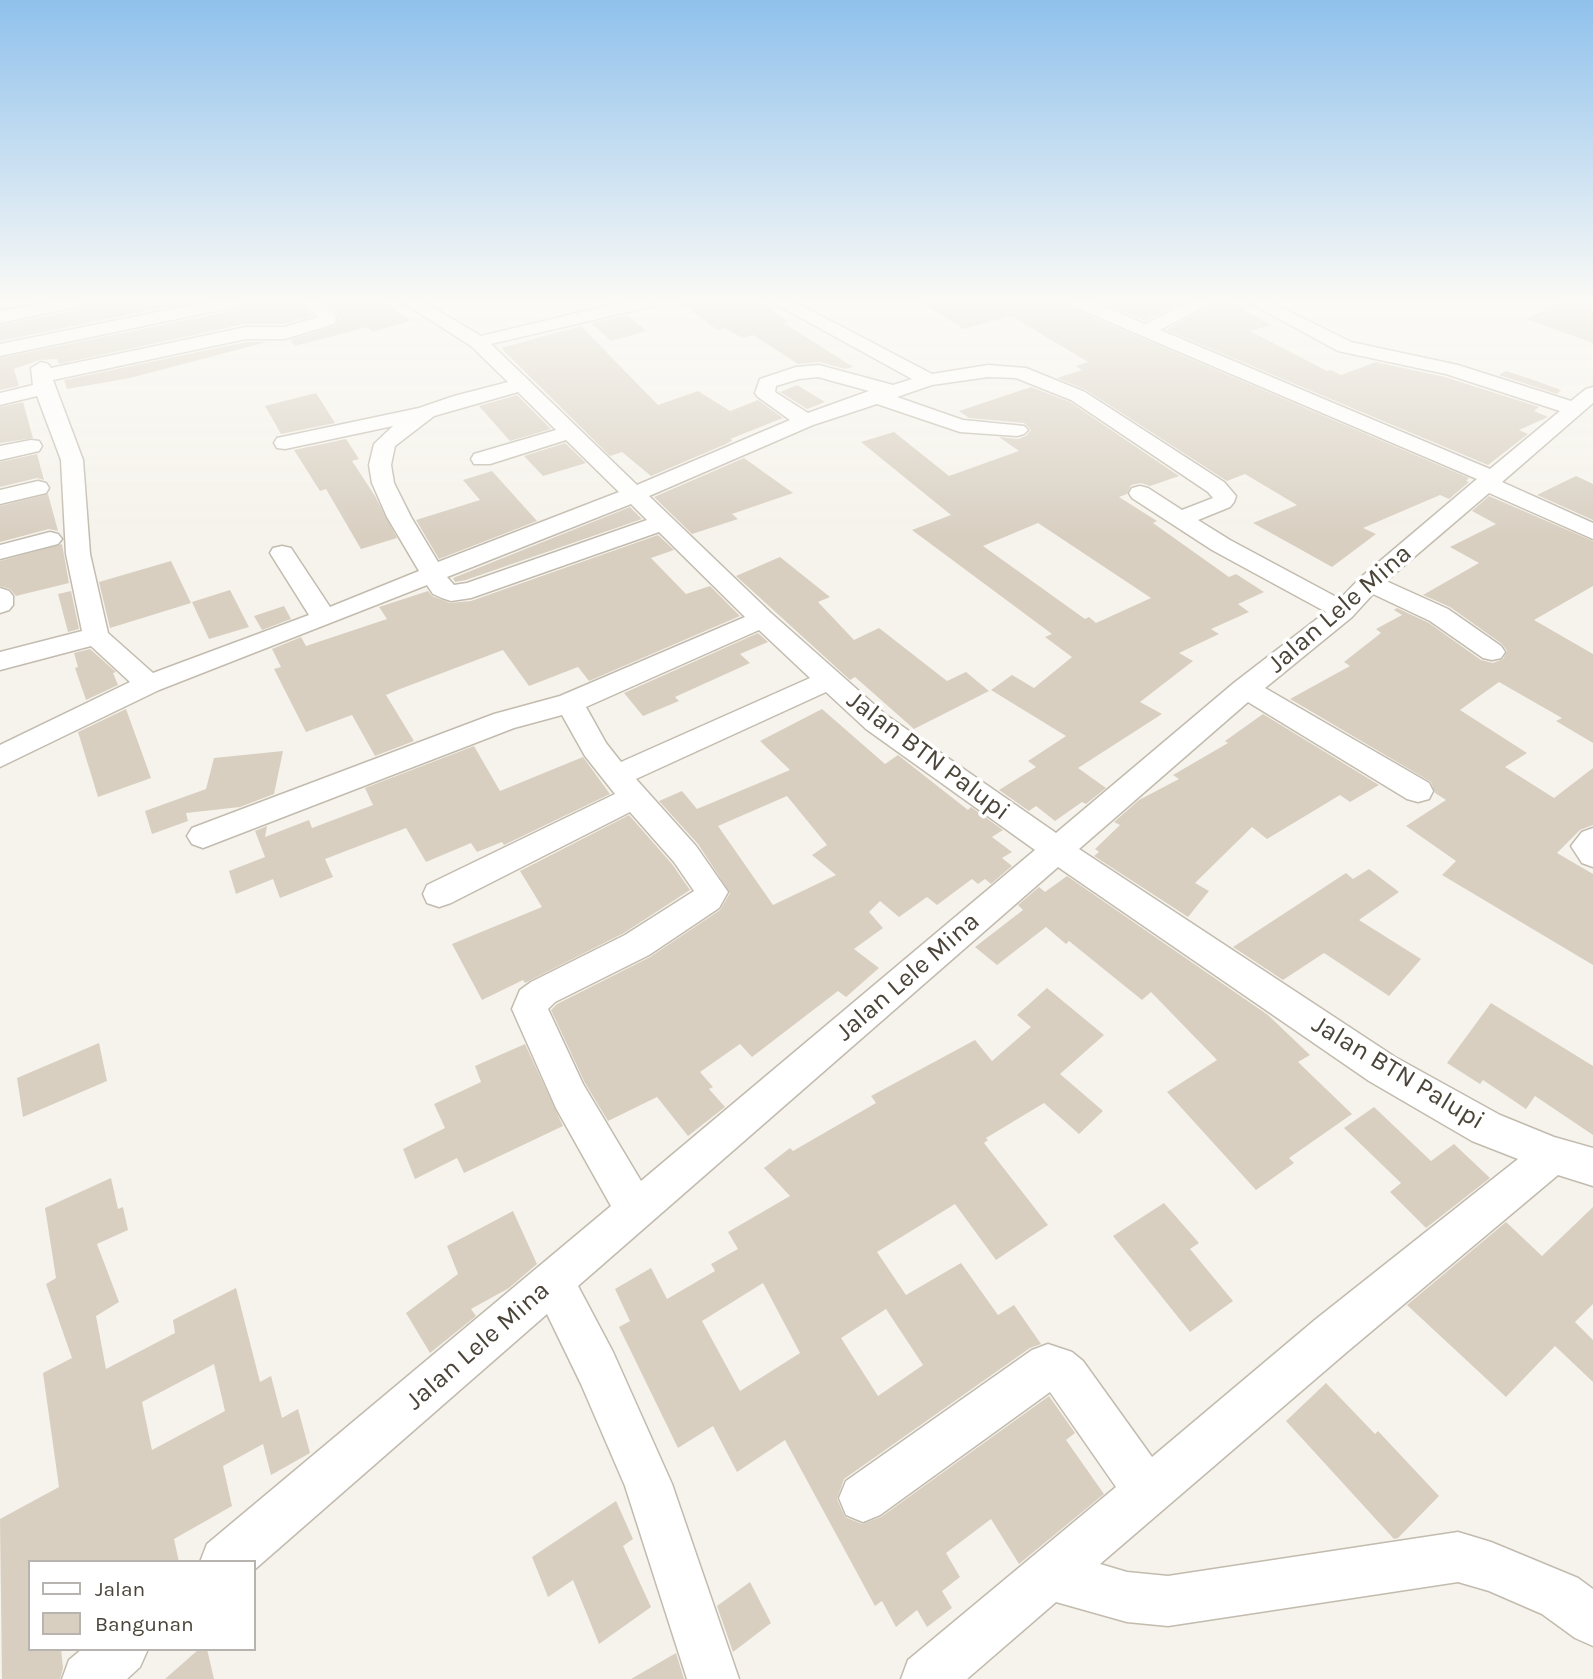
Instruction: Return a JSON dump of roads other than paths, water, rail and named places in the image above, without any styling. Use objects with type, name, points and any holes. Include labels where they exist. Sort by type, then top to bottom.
[{"type":"street","points":[[0,398],[50,380]]},
{"type":"street","name":"Jalan BTN Palupi","points":[[517,380],[762,619],[876,722],[1056,850],[1382,1069],[1486,1128],[1573,1161]]},
{"type":"street","points":[[775,380],[767,383],[765,393],[806,421]]},
{"type":"street","points":[[845,380],[960,426],[1017,430]]},
{"type":"street","points":[[0,757],[149,684],[324,618],[635,494],[806,421],[882,393],[928,380]]},
{"type":"street","points":[[1039,380],[1078,397],[1216,487],[1225,496],[1222,502],[1180,519]]},
{"type":"street","points":[[1261,380],[1490,481],[1593,532]]},
{"type":"street","points":[[1498,380],[1584,401]]},
{"type":"street","points":[[43,382],[72,460],[71,478],[78,554],[96,636],[149,684]]},
{"type":"street","points":[[285,443],[427,412],[461,400],[522,385]]},
{"type":"street","name":"Jalan Lele Mina","points":[[227,1560],[1245,688],[1343,611],[1369,583],[1584,401]]},
{"type":"street","points":[[427,412],[405,426],[385,444],[380,465],[383,483],[430,574],[442,589],[461,593],[664,522]]},
{"type":"street","points":[[482,459],[571,432]]},
{"type":"street","points":[[0,453],[31,446]]},
{"type":"street","points":[[0,497],[38,488]]},
{"type":"street","points":[[1140,494],[1221,545],[1343,611]]},
{"type":"street","points":[[0,552],[50,539]]},
{"type":"street","points":[[282,553],[324,618]]},
{"type":"street","points":[[1369,583],[1439,615],[1492,652]]},
{"type":"street","points":[[0,596],[0,605]]},
{"type":"street","points":[[203,836],[504,721],[570,703],[762,619]]},
{"type":"street","points":[[0,661],[96,636]]},
{"type":"street","points":[[439,894],[625,786],[829,680]]},
{"type":"street","points":[[1245,688],[1352,749],[1418,791]]},
{"type":"street","points":[[570,703],[595,749],[710,887],[711,895],[637,946],[543,992],[533,1000],[530,1009],[569,1096],[636,1210]]},
{"type":"street","points":[[1593,840],[1587,846],[1593,855]]},
{"type":"street","points":[[927,1679],[1426,1257],[1573,1161]]},
{"type":"street","points":[[553,1281],[597,1368],[648,1484],[713,1679]]},
{"type":"street","points":[[863,1498],[1048,1366],[1056,1368],[1067,1377],[1147,1491]]},
{"type":"street","points":[[1049,1574],[1127,1597],[1168,1601],[1458,1557],[1491,1567],[1560,1596],[1593,1620]]},
{"type":"street","points":[[88,1679],[120,1651]]}]
